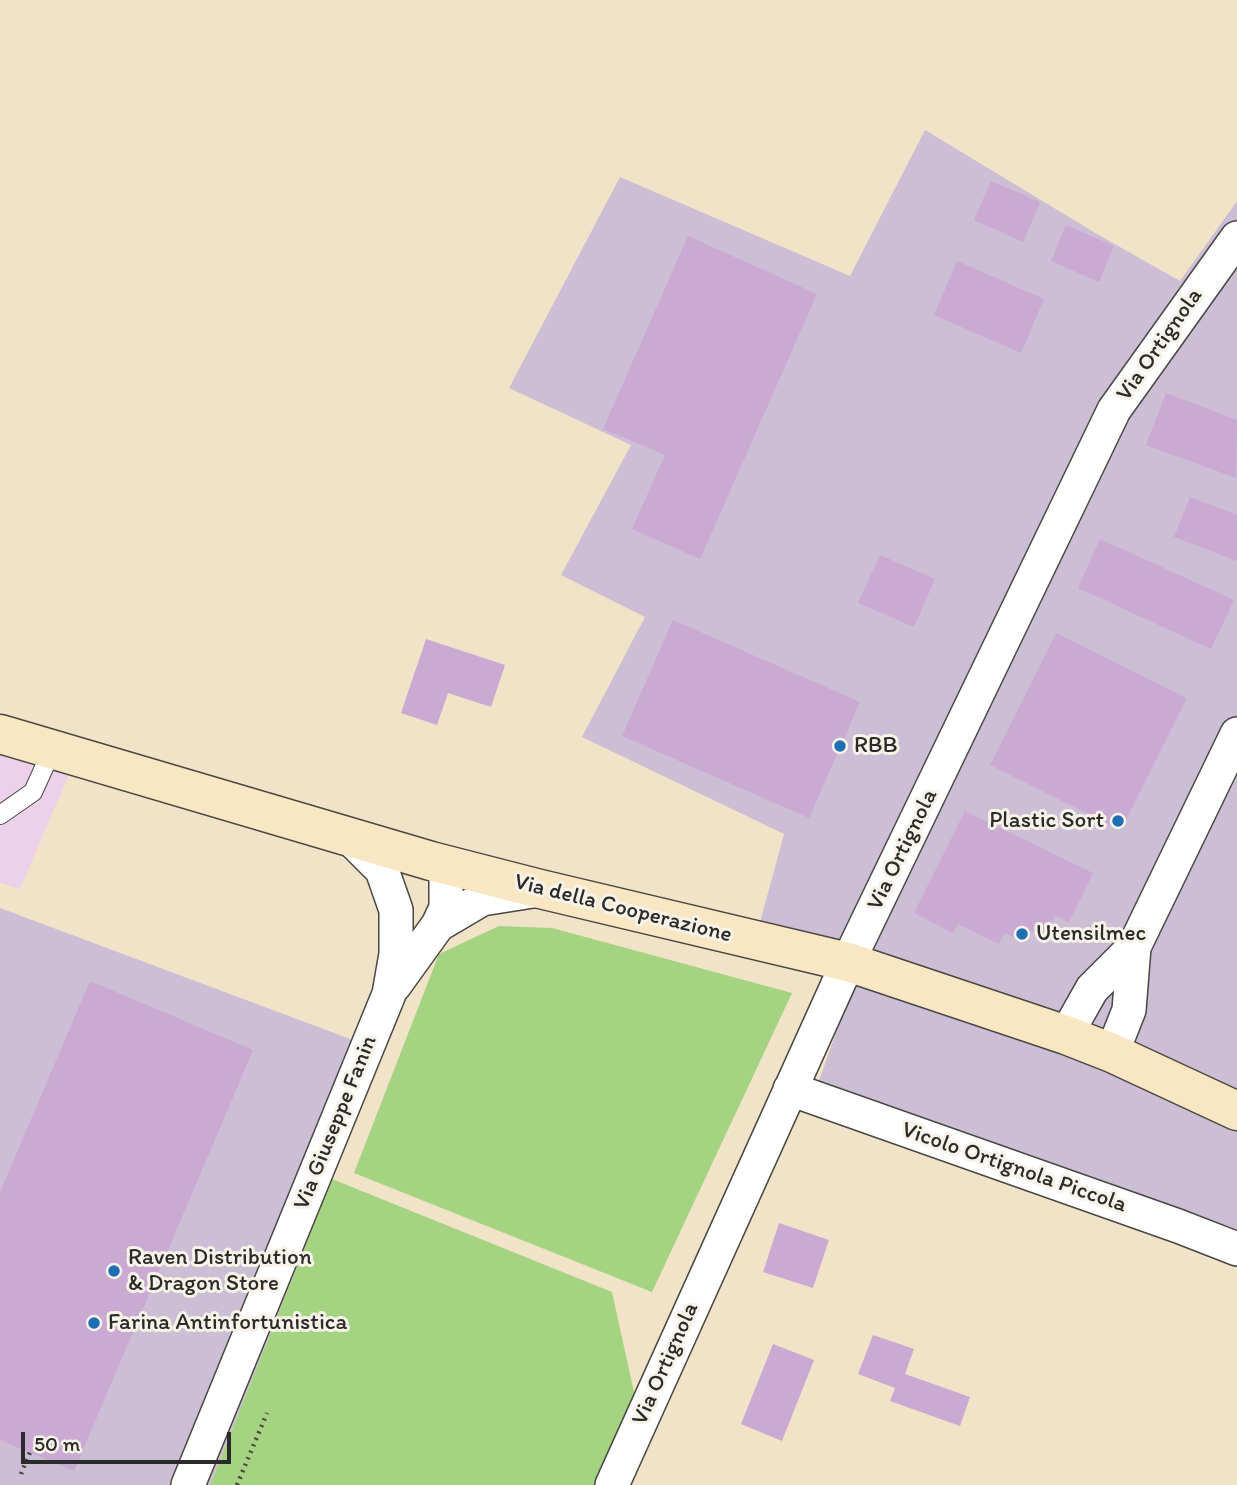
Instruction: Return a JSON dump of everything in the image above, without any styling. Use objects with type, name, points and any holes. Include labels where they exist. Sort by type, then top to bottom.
[{"type":"street","name":"Via Ortignola","points":[[611,1485],[848,962],[1114,410],[1237,237]]},
{"type":"street","points":[[1066,1035],[1092,989],[1134,947],[1237,733]]},
{"type":"street","name":"Via della Cooperazione","points":[[0,734],[350,838],[540,890],[848,962],[1066,1035],[1112,1053],[1237,1111]]},
{"type":"street","name":"Via Giuseppe Fanin","points":[[350,838],[382,870],[396,910]]},
{"type":"street","name":"Via Giuseppe Fanin","points":[[188,1485],[388,993],[396,954],[396,910],[399,896],[413,877],[439,862],[446,908],[438,925],[388,993]]},
{"type":"street","name":"Via Giuseppe Fanin","points":[[438,925],[482,899],[540,890]]},
{"type":"street","points":[[1112,1053],[1129,1010],[1134,947]]},
{"type":"street","name":"Vicolo Ortignola Piccola","points":[[790,1089],[1237,1249]]},
{"type":"lane","points":[[0,815],[33,792],[54,748]]},
{"type":"path","points":[[237,1485],[267,1413]]},
{"type":"path","points":[[21,1474],[30,1452]]},
{"type":"shaded area","points":[[925,130],[1180,281],[1237,201],[1237,1267],[899,1139],[812,1100],[856,977],[753,948],[784,834],[582,737],[645,617],[561,575],[631,445],[509,388],[620,177],[850,276]]},
{"type":"shaded area","points":[[0,754],[69,774],[20,889],[0,883]]},
{"type":"shaded area","points":[[0,908],[377,1049],[332,1179],[210,1485],[0,1485]]},
{"type":"green space","points":[[499,926],[552,928],[792,993],[652,1292],[354,1173],[439,954]]},
{"type":"green space","points":[[332,1179],[612,1292],[639,1415],[608,1485],[210,1485]]},
{"type":"building","points":[[991,181],[1040,202],[1023,242],[974,220]]},
{"type":"building","points":[[1066,225],[1114,246],[1099,282],[1051,261]]},
{"type":"building","points":[[688,236],[817,294],[700,559],[632,529],[665,455],[603,429]]},
{"type":"building","points":[[957,261],[1044,299],[1021,353],[934,315]]},
{"type":"building","points":[[1166,393],[1237,420],[1236,478],[1146,445]]},
{"type":"building","points":[[1190,497],[1237,515],[1237,561],[1174,537]]},
{"type":"building","points":[[1100,539],[1234,600],[1211,649],[1078,588]]},
{"type":"building","points":[[880,555],[935,579],[914,627],[858,603]]},
{"type":"building","points":[[673,620],[860,702],[809,818],[622,736]]},
{"type":"building","points":[[1056,633],[1187,698],[1121,830],[990,765]]},
{"type":"building","points":[[426,639],[505,665],[491,707],[448,693],[437,725],[401,713]]},
{"type":"building","points":[[965,811],[1093,873],[1069,922],[1055,916],[1045,937],[1031,930],[1025,943],[1005,933],[999,944],[958,924],[953,933],[914,913]]},
{"type":"building","points":[[90,981],[253,1050],[74,1471],[0,1440],[0,1192]]},
{"type":"building","points":[[779,1223],[829,1240],[813,1288],[763,1272]]},
{"type":"building","points":[[873,1335],[914,1349],[905,1374],[970,1397],[960,1426],[890,1401],[895,1388],[858,1374]]},
{"type":"building","points":[[773,1344],[814,1360],[782,1441],[741,1424]]},
{"type":"place","name":"RBB","points":[[840,746]]},
{"type":"place","name":"Plastic Sort","points":[[1118,821]]},
{"type":"place","name":"Utensilmec","points":[[1022,934]]},
{"type":"place","name":"Raven Distribution & Dragon Store","points":[[114,1271]]},
{"type":"place","name":"Farina Antinfortunistica","points":[[94,1323]]}]
